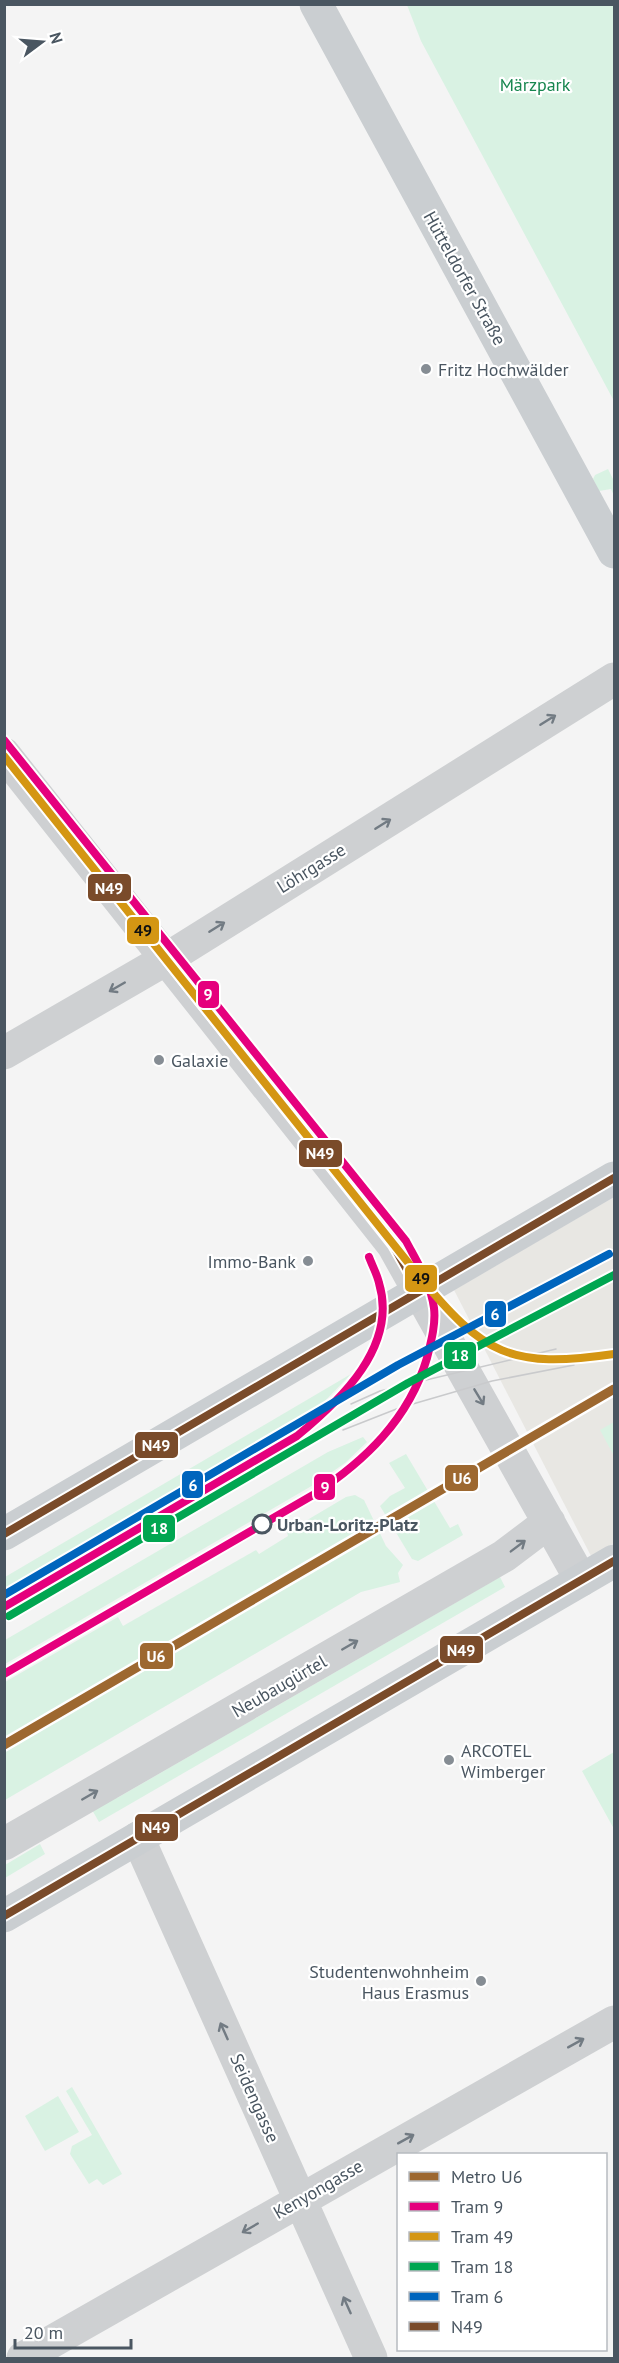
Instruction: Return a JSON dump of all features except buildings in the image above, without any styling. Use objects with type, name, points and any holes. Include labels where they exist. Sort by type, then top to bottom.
[{"type":"main road","name":"Hütteldorfer Straße","points":[[316,4],[615,552]]},
{"type":"main road","points":[[4,1534],[615,1178]]},
{"type":"main road","points":[[4,1916],[615,1561]]},
{"type":"street","name":"Löhrgasse","points":[[4,1053],[168,958],[615,679]]},
{"type":"street","points":[[4,754],[168,958],[393,1245],[581,1580]]},
{"type":"street","name":"Neubaugürtel","points":[[4,1844],[495,1562],[549,1522]]},
{"type":"street","name":"Seidengasse","points":[[138,1838],[371,2358]]},
{"type":"street","name":"Kenyongasse","points":[[23,2358],[615,2022]]},
{"type":"shaded area","points":[[614,1197],[614,1543],[591,1556],[454,1290]]},
{"type":"green space","name":"Märzpark","points":[[407,5],[614,5],[614,401],[421,41]]},
{"type":"green space","points":[[608,469],[614,481],[614,496],[611,489],[599,491],[593,479],[595,475]]},
{"type":"green space","points":[[351,1374],[323,1403],[5,1589],[5,1577]]},
{"type":"green space","points":[[614,1422],[614,1456],[600,1430]]},
{"type":"green space","points":[[363,1437],[367,1442],[345,1463],[315,1484],[5,1664],[5,1640],[328,1452]]},
{"type":"green space","points":[[406,1454],[450,1528],[458,1524],[463,1535],[418,1561],[412,1559],[380,1506],[390,1496],[405,1488],[389,1463]]},
{"type":"green space","points":[[355,1495],[364,1500],[386,1546],[403,1565],[398,1573],[400,1582],[361,1592],[5,1800],[5,1682],[118,1617],[123,1626],[256,1550],[259,1554],[288,1536],[287,1532],[346,1497]]},
{"type":"green space","points":[[500,1577],[505,1587],[99,1822],[88,1803],[111,1790],[117,1798]]},
{"type":"green space","points":[[614,1752],[614,1829],[582,1771]]},
{"type":"green space","points":[[40,1844],[45,1854],[5,1878],[5,1865]]},
{"type":"green space","points":[[72,2087],[122,2174],[103,2185],[97,2179],[89,2184],[70,2154],[72,2146],[92,2135],[66,2091]]},
{"type":"green space","points":[[58,2096],[79,2132],[45,2151],[25,2116]]},
{"type":"tram line","name":"9","points":[[4,740],[406,1241],[427,1282],[434,1314],[433,1333],[427,1358],[409,1400],[383,1437],[350,1468],[313,1495],[4,1674]]},
{"type":"tram line","name":"49","points":[[4,756],[418,1275],[462,1323],[482,1339],[502,1350],[524,1357],[549,1359],[614,1354]]},
{"type":"tram line","name":"6","points":[[4,1595],[398,1365],[609,1254]]},
{"type":"tram line","name":"9","points":[[4,1607],[297,1436],[331,1406],[362,1370],[373,1350],[380,1328],[383,1306],[378,1280],[369,1257]]},
{"type":"tram line","name":"18","points":[[9,1616],[408,1383],[614,1275]]},
{"type":"tram line","points":[[351,1404],[380,1391],[556,1349]]},
{"type":"tram line","points":[[343,1430],[399,1408],[492,1381],[574,1365]]},
{"type":"metro line","name":"U6","points":[[4,1745],[614,1389]]},
{"type":"transit line","name":"N49","points":[[4,755],[393,1245],[419,1291]]},
{"type":"transit line","name":"N49","points":[[4,1534],[614,1178]]},
{"type":"transit line","name":"N49","points":[[4,1916],[614,1561]]},
{"type":"place","name":"Fritz Hochwälder","points":[[426,369]]},
{"type":"place","name":"Galaxie","points":[[159,1060]]},
{"type":"place","name":"Immo-Bank","points":[[308,1261]]},
{"type":"place","name":"Urban-Loritz-Platz","points":[[262,1524]]},
{"type":"place","name":"ARCOTEL Wimberger","points":[[449,1760]]},
{"type":"place","name":"Studentenwohnheim Haus Erasmus","points":[[481,1981]]}]
